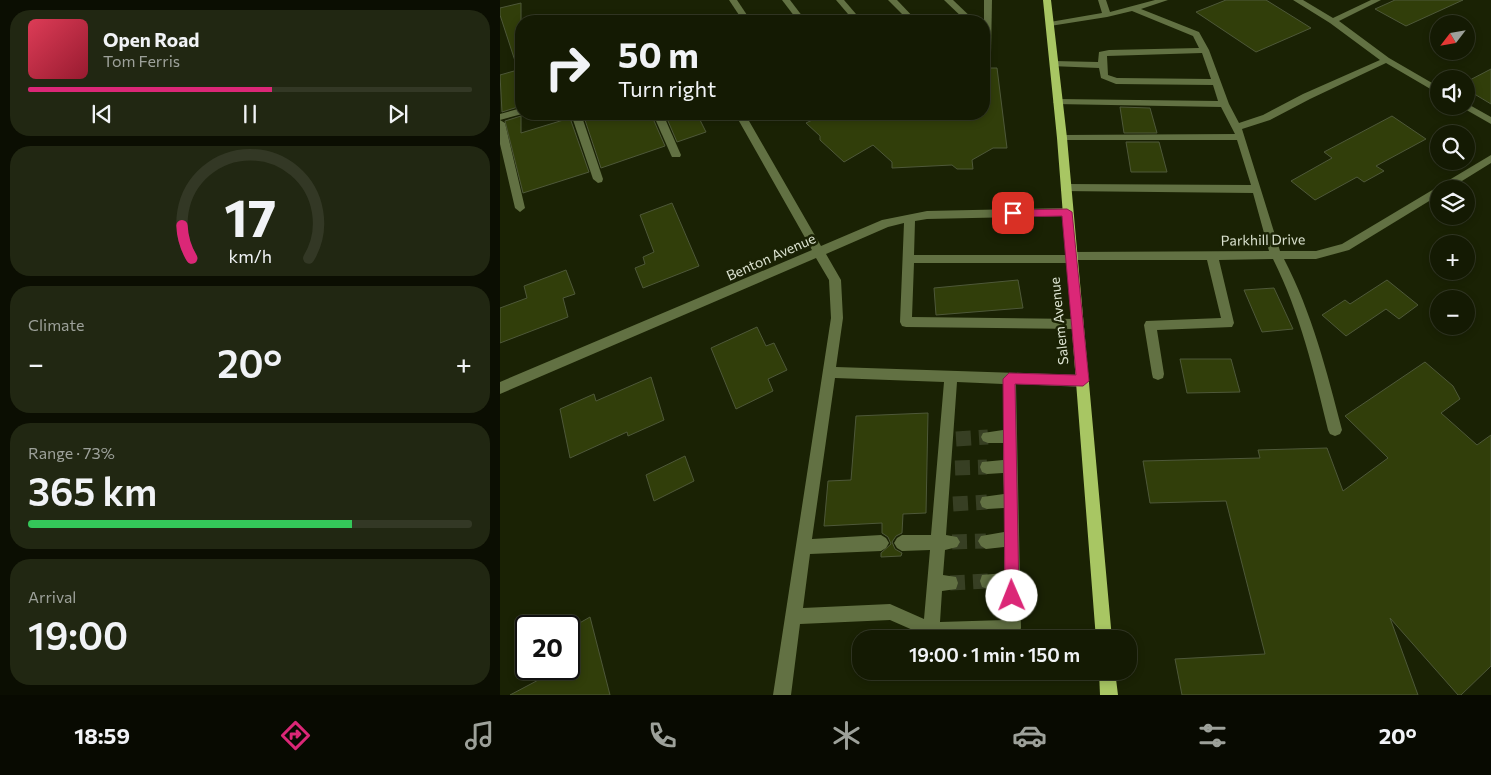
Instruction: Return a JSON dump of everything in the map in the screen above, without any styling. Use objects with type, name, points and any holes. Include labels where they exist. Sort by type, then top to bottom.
[{"type":"main road","name":"Salem Avenue","points":[[1047,0],[1062,138],[1103,630]]},
{"type":"main road","points":[[1108,680],[1109,695]]},
{"type":"street","points":[[733,0],[743,15]]},
{"type":"street","points":[[786,0],[797,15]]},
{"type":"street","points":[[840,0],[853,15]]},
{"type":"street","points":[[893,0],[907,15]]},
{"type":"street","points":[[949,2],[960,0]]},
{"type":"street","points":[[987,15],[988,0]]},
{"type":"street","points":[[1102,0],[1107,15]]},
{"type":"street","points":[[1050,24],[1107,15],[1164,0]]},
{"type":"street","points":[[1297,0],[1332,20],[1386,60],[1430,86]]},
{"type":"street","points":[[1332,20],[1377,0]]},
{"type":"street","points":[[949,2],[964,15]]},
{"type":"street","points":[[1132,8],[1196,34],[1205,50],[1215,82],[1240,137],[1276,255],[1288,278],[1317,359],[1335,430]]},
{"type":"street","points":[[1205,50],[1102,54],[1104,76],[1116,81],[1215,82]]},
{"type":"street","points":[[1236,127],[1260,122],[1295,102],[1386,60]]},
{"type":"street","points":[[1054,64],[1103,65]]},
{"type":"street","points":[[1058,102],[1224,104]]},
{"type":"street","points":[[1475,111],[1491,121]]},
{"type":"street","points":[[500,117],[515,113]]},
{"type":"street","points":[[578,120],[598,179]]},
{"type":"street","points":[[661,120],[676,155]]},
{"type":"street","points":[[743,120],[835,280],[838,318],[782,695]]},
{"type":"street","points":[[500,123],[520,208]]},
{"type":"street","points":[[1062,138],[1240,137]]},
{"type":"street","name":"Parkhill Drive","points":[[1455,180],[1491,158]]},
{"type":"street","points":[[1065,188],[1257,189]]},
{"type":"street","name":"Parkhill Drive","points":[[909,259],[1276,255],[1332,252],[1345,247],[1430,195]]},
{"type":"street","name":"Benton Avenue","points":[[500,388],[886,223],[927,215],[1067,212]]},
{"type":"street","points":[[910,218],[906,322],[1077,324]]},
{"type":"street","points":[[1158,374],[1150,324],[1228,323],[1212,256]]},
{"type":"street","points":[[830,372],[1083,381]]},
{"type":"street","points":[[931,630],[942,583],[950,468],[951,377]]},
{"type":"street","points":[[793,616],[890,612],[931,630],[1013,628],[1009,379]]},
{"type":"street","points":[[988,437],[1010,436]]},
{"type":"street","points":[[987,467],[1010,466]]},
{"type":"street","points":[[987,502],[1011,501]]},
{"type":"street","points":[[986,540],[1011,539]]},
{"type":"street","points":[[803,547],[881,543]]},
{"type":"street","points":[[902,544],[945,543]]},
{"type":"street","points":[[988,581],[1012,580]]},
{"type":"building","points":[[1226,0],[1266,0],[1311,28],[1256,52],[1196,12]]},
{"type":"building","points":[[1395,0],[1463,0],[1406,26],[1375,9]]},
{"type":"building","points":[[521,3],[521,15],[515,15],[515,61],[500,15],[500,8]]},
{"type":"building","points":[[990,68],[997,68],[1007,148],[993,148],[972,160],[973,169],[957,169],[952,165],[892,168],[892,162],[873,145],[844,162],[820,140],[820,136],[806,123],[812,120],[990,120]]},
{"type":"building","points":[[1491,69],[1491,104],[1475,94],[1475,77]]},
{"type":"building","points":[[515,71],[515,108],[502,112],[500,75]]},
{"type":"building","points":[[1120,107],[1150,108],[1157,133],[1124,133]]},
{"type":"building","points":[[1392,116],[1426,139],[1376,166],[1384,171],[1364,182],[1357,177],[1315,200],[1291,181],[1332,158],[1324,152]]},
{"type":"building","points":[[515,118],[515,120],[521,120],[521,133],[563,120],[571,120],[589,172],[523,193],[505,121]]},
{"type":"building","points":[[585,120],[654,120],[665,146],[601,168]]},
{"type":"building","points":[[668,120],[700,120],[706,132],[677,142]]},
{"type":"building","points":[[1126,142],[1159,142],[1167,172],[1131,172]]},
{"type":"building","points":[[672,203],[699,266],[643,288],[635,268],[645,264],[643,257],[654,252],[640,215]]},
{"type":"building","points":[[566,270],[575,294],[563,298],[568,317],[500,343],[500,308],[527,298],[524,286]]},
{"type":"building","points":[[1018,280],[1023,308],[936,315],[934,288]]},
{"type":"building","points":[[1387,280],[1418,305],[1399,319],[1386,309],[1346,336],[1322,315],[1345,300],[1350,304]]},
{"type":"building","points":[[1274,288],[1293,329],[1262,332],[1244,290]]},
{"type":"building","points":[[757,327],[766,346],[774,343],[787,370],[768,379],[773,391],[736,409],[711,348]]},
{"type":"building","points":[[1180,359],[1231,359],[1240,392],[1187,393]]},
{"type":"building","points":[[1425,362],[1453,386],[1460,399],[1441,413],[1477,445],[1491,435],[1491,666],[1461,695],[1458,695],[1390,618],[1418,695],[1182,695],[1175,659],[1265,654],[1226,501],[1150,503],[1143,461],[1260,458],[1258,450],[1327,448],[1343,491],[1388,458],[1345,416]]},
{"type":"building","points":[[651,377],[664,420],[628,436],[627,432],[570,458],[560,409],[594,394],[596,401]]},
{"type":"building","points":[[928,413],[926,513],[903,514],[902,533],[896,536],[892,542],[895,549],[902,553],[901,556],[881,557],[881,553],[891,544],[888,537],[882,533],[882,523],[824,526],[828,481],[851,480],[856,416]]},
{"type":"building","points":[[685,456],[694,481],[654,501],[646,475]]},
{"type":"building","points":[[590,617],[610,695],[510,695],[538,680],[580,680],[580,623]]},
{"type":"tunnel","points":[[956,439],[988,437]]},
{"type":"tunnel","points":[[955,468],[987,467]]},
{"type":"tunnel","points":[[953,504],[987,502]]},
{"type":"tunnel","points":[[952,542],[986,541]]},
{"type":"tunnel","points":[[950,583],[988,581]]},
{"type":"route","points":[[1012,596],[1009,379],[1083,381],[1067,212],[1013,213]]}]
